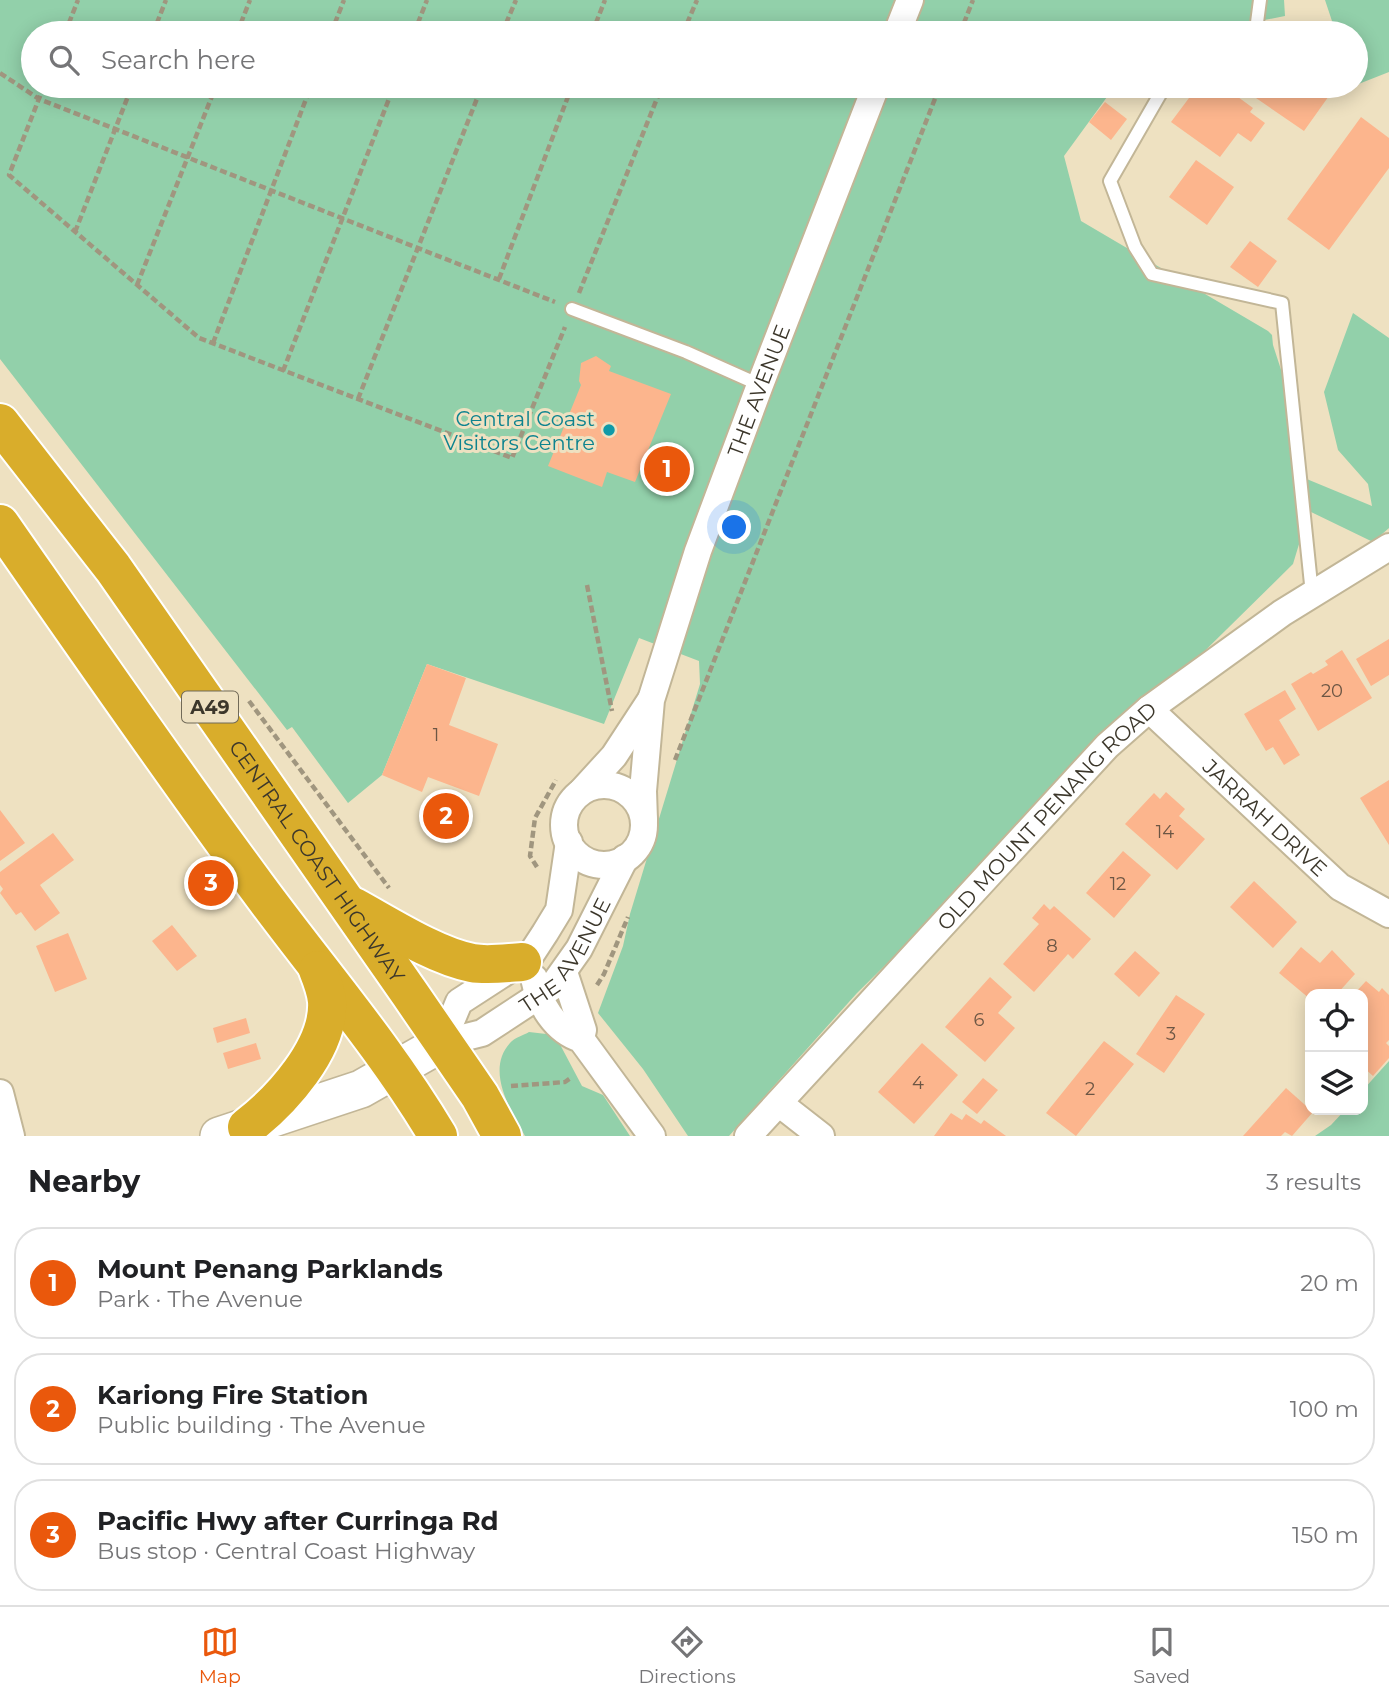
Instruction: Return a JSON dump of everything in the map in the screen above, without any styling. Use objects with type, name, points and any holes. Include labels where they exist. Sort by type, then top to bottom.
[{"type":"highway","name":"CENTRAL COAST HIGHWAY","points":[[0,423],[113,568],[480,1096],[502,1136]]},
{"type":"highway","points":[[0,524],[195,803],[395,1070],[438,1136]]},
{"type":"highway","points":[[346,903],[455,958],[481,964],[526,959]]},
{"type":"highway","points":[[233,1131],[270,1109],[310,1058],[324,1024],[327,1000],[316,962]]},
{"type":"street","points":[[902,21],[910,0]]},
{"type":"street","name":"THE AVENUE","points":[[572,783],[614,756],[644,708],[698,551],[760,385],[872,98]]},
{"type":"street","name":"OLD MOUNT PENANG ROAD","points":[[748,1136],[1107,746],[1149,709],[1282,613],[1389,547]]},
{"type":"street","name":"THE AVENUE","points":[[643,820],[644,708]]},
{"type":"street","name":"JARRAH DRIVE","points":[[1149,709],[1340,887],[1389,914]]},
{"type":"street","points":[[572,783],[608,785],[632,796],[643,820],[643,834],[637,846],[625,858],[603,864],[590,862],[579,856],[569,842],[564,823],[572,800],[572,783]]},
{"type":"street","name":"THE AVENUE","points":[[442,1043],[459,1002],[526,959],[559,910],[569,842]]},
{"type":"street","name":"THE AVENUE","points":[[442,1043],[482,1033],[552,987],[579,949],[625,858]]},
{"type":"street","points":[[526,959],[537,996],[547,1014],[571,1036],[581,1039],[652,1136]]},
{"type":"street","points":[[564,972],[583,1030],[581,1039]]},
{"type":"street","points":[[233,1131],[361,1090],[442,1043]]},
{"type":"street","points":[[0,1093],[11,1136]]},
{"type":"street","points":[[780,1104],[821,1136]]},
{"type":"lane","points":[[1257,21],[1260,0]]},
{"type":"lane","points":[[1158,98],[1110,181],[1135,247],[1152,274],[1282,303],[1312,594]]},
{"type":"lane","points":[[572,309],[686,352],[760,385]]},
{"type":"path","points":[[70,21],[78,0]]},
{"type":"path","points":[[158,21],[166,0]]},
{"type":"path","points":[[242,21],[250,0]]},
{"type":"path","points":[[336,21],[344,0]]},
{"type":"path","points":[[419,21],[427,0]]},
{"type":"path","points":[[507,21],[516,0]]},
{"type":"path","points":[[597,21],[605,0]]},
{"type":"path","points":[[688,21],[697,0]]},
{"type":"path","points":[[965,21],[973,0]]},
{"type":"path","points":[[0,73],[21,87]]},
{"type":"path","points":[[75,232],[127,98]]},
{"type":"path","points":[[137,285],[211,98]]},
{"type":"path","points":[[212,343],[306,98]]},
{"type":"path","points":[[284,371],[389,98]]},
{"type":"path","points":[[358,399],[477,98]]},
{"type":"path","points":[[499,279],[567,98]]},
{"type":"path","points":[[572,309],[39,99],[9,175],[199,338],[512,458],[657,98]]},
{"type":"path","points":[[673,766],[935,98]]},
{"type":"path","points":[[587,585],[613,719],[644,708]]},
{"type":"path","points":[[245,696],[396,897]]},
{"type":"path","points":[[539,870],[530,856],[535,818],[553,782],[572,783]]},
{"type":"path","points":[[575,1009],[590,995],[604,974],[631,910]]},
{"type":"path","points":[[505,1086],[565,1082],[572,1077]]},
{"type":"green space","points":[[0,0],[1284,0],[1285,16],[1259,21],[21,21],[21,98],[1106,98],[1064,156],[1081,221],[1268,331],[1272,335],[1296,416],[1297,475],[1372,506],[1368,484],[1338,450],[1324,392],[1353,313],[1389,338],[1389,528],[1373,542],[1309,511],[1293,564],[857,993],[729,1136],[688,1136],[643,1069],[598,1013],[623,946],[630,914],[700,684],[699,661],[639,638],[604,724],[427,664],[382,775],[348,803],[292,727],[287,730],[0,359]]},
{"type":"green space","points":[[1325,0],[1389,0],[1389,72],[1368,80],[1368,21],[1332,21]]},
{"type":"green space","points":[[529,1032],[555,1035],[582,1086],[603,1095],[630,1136],[525,1136],[503,1090],[500,1066],[510,1043]]},
{"type":"green space","points":[[1389,1061],[1389,1136],[1315,1136],[1340,1115],[1368,1115],[1368,1084]]},
{"type":"building","points":[[1189,98],[1239,98],[1253,108],[1250,112],[1265,123],[1251,142],[1238,133],[1220,157],[1171,122]]},
{"type":"building","points":[[1256,98],[1327,98],[1304,131]]},
{"type":"building","points":[[1105,102],[1127,119],[1111,140],[1089,122]]},
{"type":"building","points":[[1361,117],[1389,138],[1389,168],[1329,250],[1287,219]]},
{"type":"building","points":[[1196,160],[1234,187],[1207,225],[1169,197]]},
{"type":"building","points":[[1250,241],[1277,261],[1258,287],[1230,267]]},
{"type":"building","name":"Central Coast Visitors Centre","points":[[596,356],[611,366],[609,371],[671,394],[635,482],[607,472],[602,487],[548,466],[581,385],[581,363]]},
{"type":"building","points":[[1389,639],[1389,675],[1371,686],[1356,659]]},
{"type":"building","points":[[1342,650],[1372,698],[1318,731],[1291,684],[1328,665],[1325,661]]},
{"type":"building","points":[[427,664],[466,678],[449,725],[498,744],[479,796],[428,777],[422,792],[382,775]]},
{"type":"building","points":[[1285,690],[1296,709],[1279,720],[1300,755],[1284,765],[1273,747],[1266,751],[1244,714]]},
{"type":"building","points":[[1389,780],[1389,845],[1360,798]]},
{"type":"building","points":[[1166,792],[1185,809],[1179,816],[1205,839],[1177,870],[1125,824],[1154,793],[1160,799]]},
{"type":"building","points":[[0,810],[25,843],[0,861]]},
{"type":"building","points":[[53,833],[74,860],[40,885],[60,913],[35,931],[21,912],[16,915],[0,893],[3,889],[0,885],[0,872]]},
{"type":"building","points":[[1123,851],[1151,875],[1114,918],[1086,893]]},
{"type":"building","points":[[1254,881],[1297,922],[1273,948],[1230,907]]},
{"type":"building","points":[[1044,904],[1050,910],[1054,906],[1091,939],[1073,959],[1068,954],[1034,992],[1003,964],[1039,924],[1032,918]]},
{"type":"building","points":[[172,925],[197,956],[177,971],[152,941]]},
{"type":"building","points":[[68,933],[87,979],[55,992],[36,946]]},
{"type":"building","points":[[1301,947],[1320,963],[1332,950],[1355,974],[1342,989],[1305,989],[1305,995],[1279,973]]},
{"type":"building","points":[[1135,951],[1160,973],[1139,997],[1114,974]]},
{"type":"building","points":[[990,977],[1012,997],[998,1013],[1015,1028],[985,1062],[945,1027]]},
{"type":"building","points":[[1366,981],[1379,992],[1382,988],[1389,995],[1389,1040],[1386,1043],[1389,1046],[1389,1058],[1373,1076],[1368,1072],[1368,989],[1359,989]]},
{"type":"building","points":[[1176,995],[1205,1014],[1164,1073],[1136,1054]]},
{"type":"building","points":[[246,1018],[250,1033],[217,1043],[213,1028]]},
{"type":"building","points":[[1104,1041],[1134,1064],[1076,1136],[1046,1113]]},
{"type":"building","points":[[256,1043],[261,1059],[228,1069],[223,1053]]},
{"type":"building","points":[[922,1043],[958,1075],[914,1124],[878,1092]]},
{"type":"building","points":[[983,1078],[998,1090],[977,1114],[962,1102]]},
{"type":"building","points":[[1286,1088],[1305,1105],[1305,1115],[1310,1115],[1292,1136],[1285,1132],[1281,1136],[1243,1136]]},
{"type":"building","points":[[951,1113],[962,1120],[966,1114],[981,1124],[984,1120],[1006,1136],[934,1136]]},
{"type":"place","name":"Central Coast Visitors Centre","points":[[609,430]]},
{"type":"place","name":"Mount Penang Parklands","points":[[667,469]]},
{"type":"place","name":"Kariong Fire Station","points":[[446,816]]},
{"type":"place","name":"Pacific Hwy after Curringa Rd","points":[[211,883]]}]
